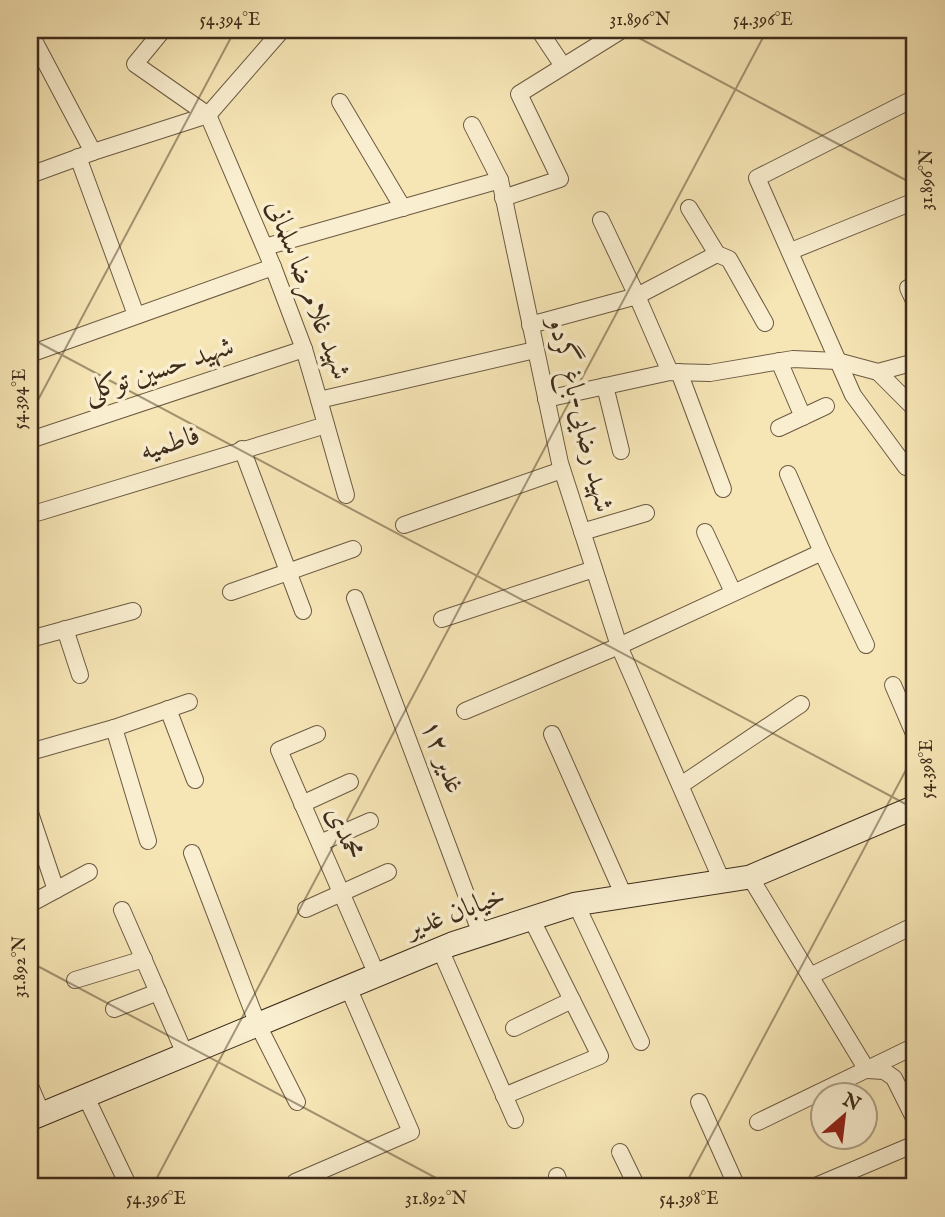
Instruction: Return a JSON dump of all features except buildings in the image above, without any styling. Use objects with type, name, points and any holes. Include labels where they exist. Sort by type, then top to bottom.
[{"type":"main road","name":"خیابان غدیر","points":[[36,1117],[481,934],[576,904],[750,877],[915,807]]},
{"type":"street","points":[[163,30],[135,64],[208,115]]},
{"type":"street","points":[[539,30],[563,66]]},
{"type":"street","points":[[503,198],[559,179],[519,94],[622,30]]},
{"type":"street","points":[[30,33],[35,54],[86,154],[136,315]]},
{"type":"street","points":[[30,175],[208,115],[273,33]]},
{"type":"street","points":[[906,467],[853,395],[757,178],[915,99]]},
{"type":"street","points":[[340,102],[403,208]]},
{"type":"street","name":"شهید غلامرضا سلمانی","points":[[208,115],[273,267],[304,349],[318,400],[535,350]]},
{"type":"street","name":"شهید رضایی-باغ گردو","points":[[472,125],[500,180],[562,470],[619,646],[722,881]]},
{"type":"street","points":[[265,247],[500,180]]},
{"type":"street","points":[[790,251],[915,201]]},
{"type":"street","points":[[689,208],[717,254],[729,259],[765,323]]},
{"type":"street","points":[[601,220],[675,372],[723,489]]},
{"type":"street","points":[[530,325],[636,296],[717,254]]},
{"type":"street","points":[[30,354],[273,267]]},
{"type":"street","name":"شهید حسین توکلی","points":[[30,440],[304,349]]},
{"type":"street","points":[[546,399],[675,372],[710,373],[793,359],[837,361],[878,372],[915,409]]},
{"type":"street","points":[[779,361],[803,417]]},
{"type":"street","points":[[878,372],[915,362]]},
{"type":"street","points":[[606,386],[621,451]]},
{"type":"street","points":[[318,400],[346,495]]},
{"type":"street","points":[[779,428],[826,406]]},
{"type":"street","name":"فاطمیه","points":[[30,515],[326,425]]},
{"type":"street","points":[[242,449],[303,611]]},
{"type":"street","points":[[404,525],[562,470]]},
{"type":"street","points":[[788,474],[866,645]]},
{"type":"street","points":[[582,532],[646,513]]},
{"type":"street","points":[[705,532],[733,592]]},
{"type":"street","points":[[230,592],[354,549]]},
{"type":"street","points":[[465,711],[619,646],[822,552]]},
{"type":"street","points":[[442,619],[594,569]]},
{"type":"street","name":"غدیر ۱۲","points":[[355,598],[481,934]]},
{"type":"street","points":[[30,639],[132,611]]},
{"type":"street","points":[[65,629],[80,675]]},
{"type":"street","points":[[893,685],[915,736]]},
{"type":"street","points":[[30,752],[114,728],[190,702]]},
{"type":"street","points":[[681,785],[800,704]]},
{"type":"street","points":[[168,709],[195,780]]},
{"type":"street","points":[[114,728],[148,841]]},
{"type":"street","name":"محمدی","points":[[317,734],[279,750],[377,975]]},
{"type":"street","points":[[552,734],[624,896]]},
{"type":"street","points":[[302,804],[349,782]]},
{"type":"street","points":[[30,813],[56,890]]},
{"type":"street","points":[[320,843],[370,821]]},
{"type":"street","points":[[192,853],[258,1025],[298,1102]]},
{"type":"street","points":[[30,904],[89,872]]},
{"type":"street","points":[[306,909],[388,872]]},
{"type":"street","points":[[750,877],[867,1070]]},
{"type":"street","points":[[576,904],[640,1042]]},
{"type":"street","points":[[122,910],[185,1054]]},
{"type":"street","points":[[504,1096],[600,1056],[531,918]]},
{"type":"street","points":[[810,976],[915,925]]},
{"type":"street","points":[[440,949],[515,1120]]},
{"type":"street","points":[[75,980],[144,959]]},
{"type":"street","points":[[295,1182],[411,1132],[348,987]]},
{"type":"street","points":[[114,1009],[158,992]]},
{"type":"street","points":[[514,1028],[572,1000]]},
{"type":"street","points":[[758,1122],[915,1046]]},
{"type":"street","points":[[867,1070],[884,1071],[894,1078],[915,1120]]},
{"type":"street","points":[[30,1086],[36,1117]]},
{"type":"street","points":[[85,1095],[129,1187]]},
{"type":"street","points":[[699,1102],[737,1187]]},
{"type":"street","points":[[813,1187],[915,1144]]},
{"type":"street","points":[[620,1152],[637,1187]]}]
